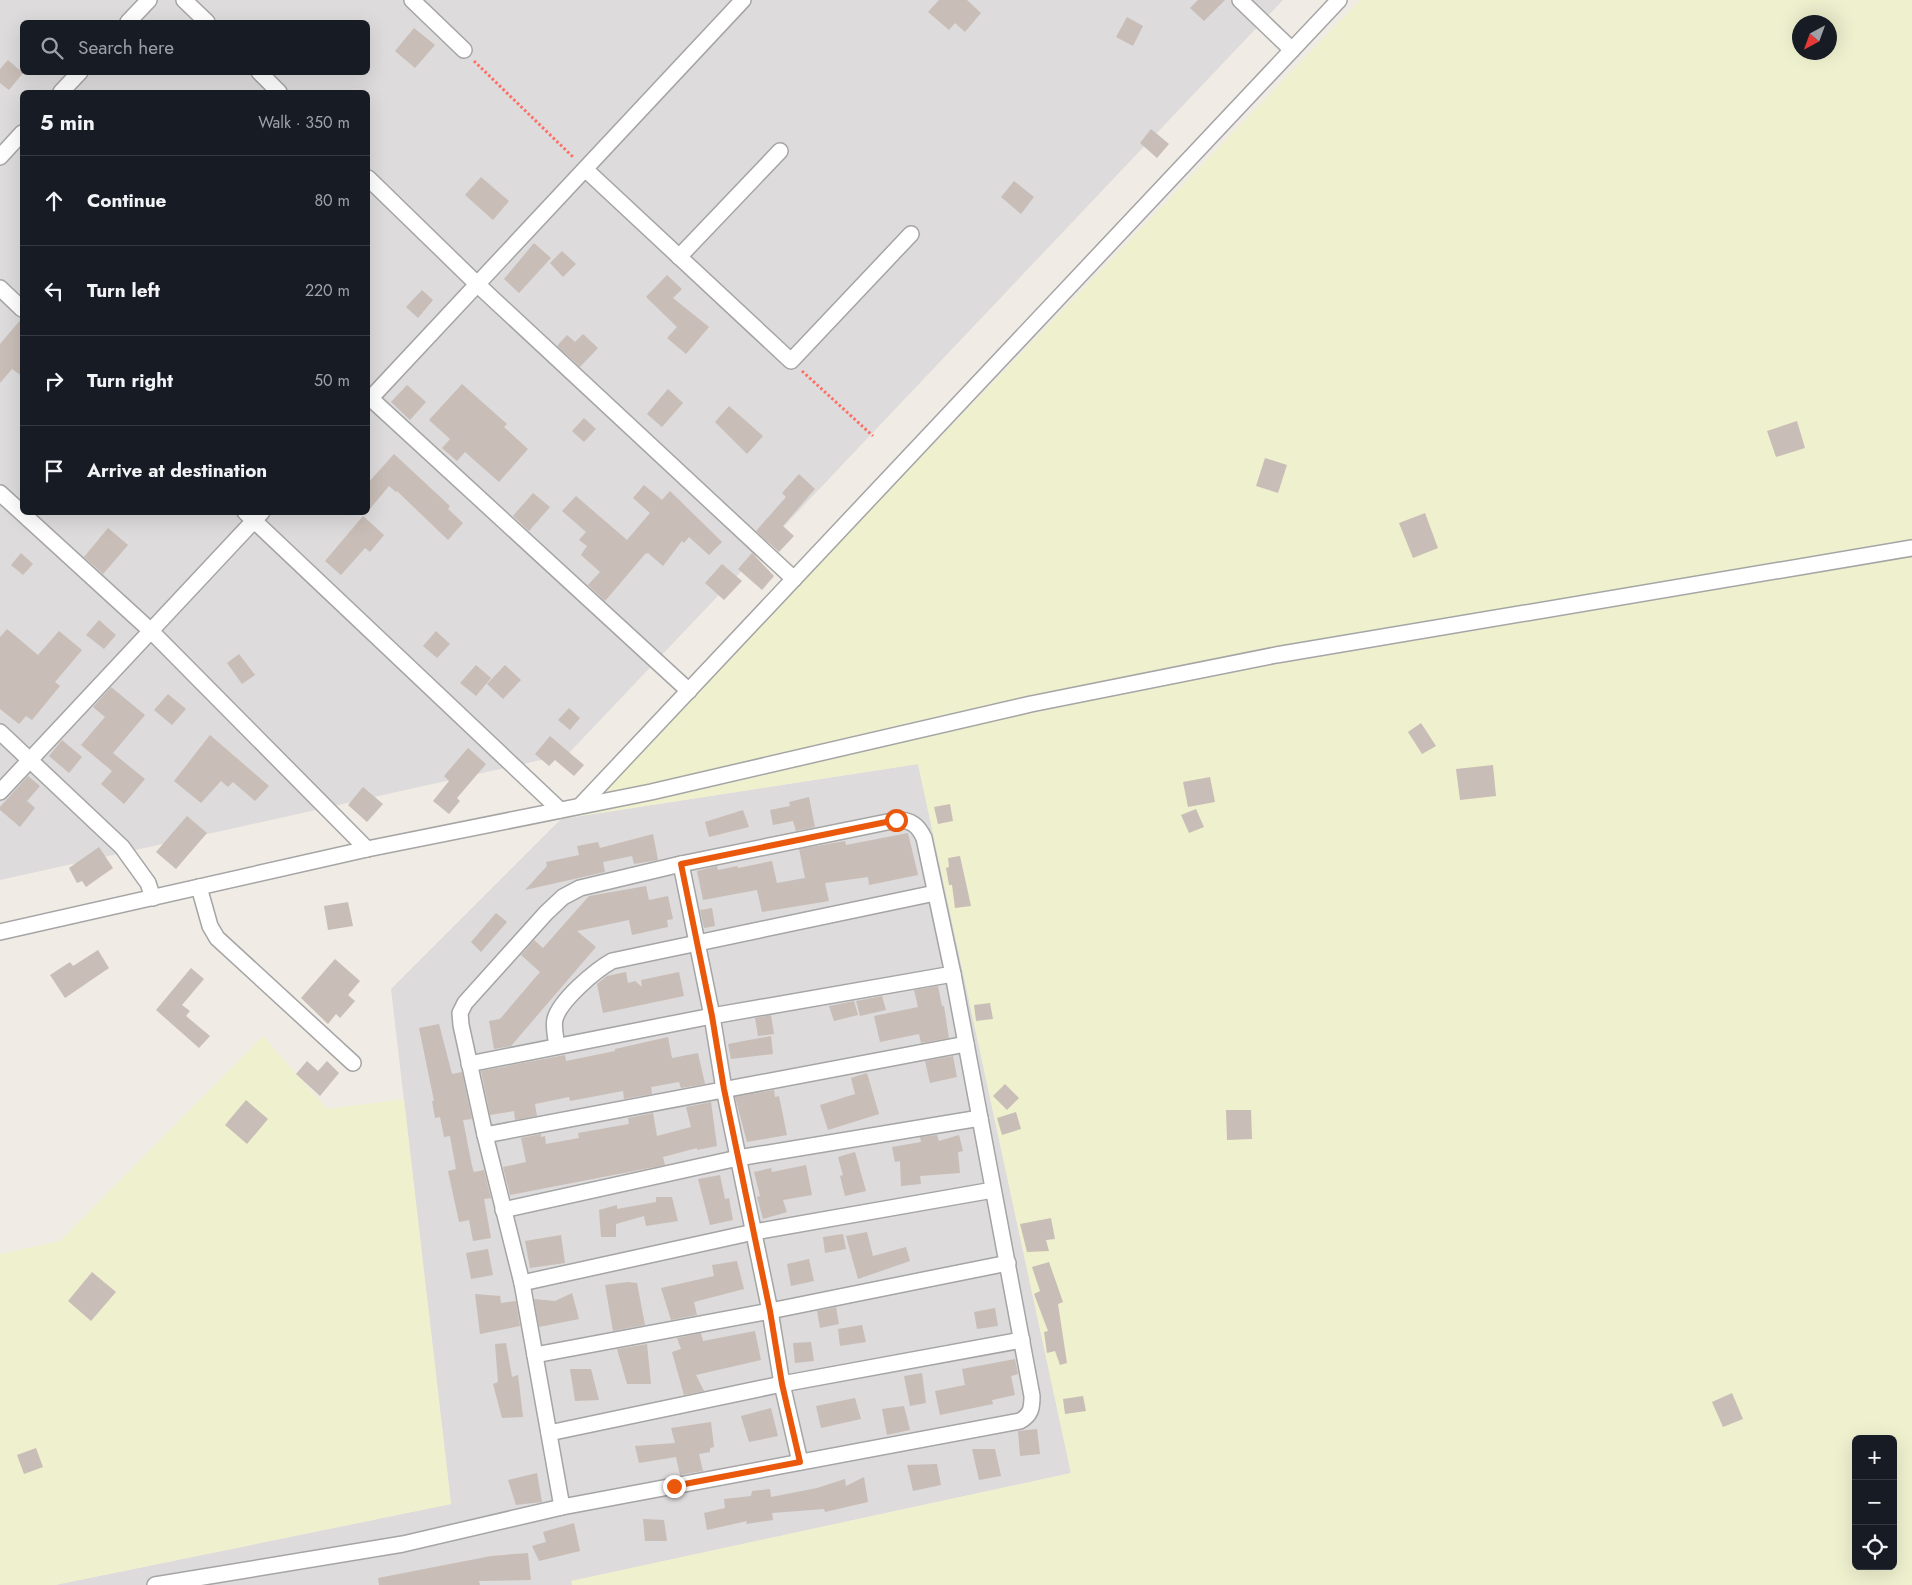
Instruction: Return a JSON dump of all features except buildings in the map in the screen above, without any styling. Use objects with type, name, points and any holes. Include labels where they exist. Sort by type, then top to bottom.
[{"type":"street","points":[[130,20],[149,0]]},
{"type":"street","points":[[184,0],[206,20]]},
{"type":"street","points":[[412,0],[464,50]]},
{"type":"street","points":[[370,396],[743,0]]},
{"type":"street","points":[[1240,0],[1292,50]]},
{"type":"street","points":[[581,806],[1339,0]]},
{"type":"street","points":[[63,90],[77,75]]},
{"type":"street","points":[[262,75],[277,90]]},
{"type":"street","points":[[0,157],[20,135]]},
{"type":"street","points":[[679,257],[780,151]]},
{"type":"street","points":[[585,168],[791,361],[911,234]]},
{"type":"street","points":[[370,180],[477,284],[794,579]]},
{"type":"street","points":[[0,288],[20,307]]},
{"type":"street","points":[[370,400],[689,691]]},
{"type":"street","points":[[0,493],[20,511]]},
{"type":"street","points":[[24,515],[151,631],[367,849]]},
{"type":"street","points":[[0,792],[151,631],[254,515],[560,810]]},
{"type":"street","points":[[0,932],[367,849],[660,790],[1031,704],[1256,659],[1509,614],[1912,548]]},
{"type":"street","points":[[0,732],[122,847],[148,883],[153,898]]},
{"type":"street","points":[[155,1585],[403,1544],[562,1507],[1026,1418],[1032,1407],[1032,1396],[953,974],[924,838],[920,829],[906,820],[896,820],[681,864],[580,888],[563,897],[476,988],[465,1003],[460,1013],[461,1025],[485,1135],[522,1283],[562,1507]]},
{"type":"street","points":[[681,864],[712,1016],[724,1089],[770,1311],[782,1384],[800,1462]]},
{"type":"street","points":[[199,887],[210,926],[217,938],[353,1063]]},
{"type":"street","points":[[557,1046],[554,1024],[558,1012],[598,968],[612,961],[935,893]]},
{"type":"street","points":[[469,1064],[712,1016],[953,974]]},
{"type":"street","points":[[485,1135],[966,1044]]},
{"type":"street","points":[[503,1210],[738,1158],[980,1118]]},
{"type":"street","points":[[522,1283],[754,1232],[993,1190]]},
{"type":"street","points":[[535,1354],[770,1311],[1008,1262]]},
{"type":"street","points":[[549,1433],[782,1384],[1022,1340]]},
{"type":"path","points":[[464,50],[585,168]]},
{"type":"path","points":[[791,361],[873,436]]},
{"type":"shaded area","points":[[0,0],[1283,0],[568,754],[0,880]]},
{"type":"shaded area","points":[[918,764],[1071,1473],[572,1581],[572,1585],[55,1585],[451,1504],[391,989],[561,819]]},
{"type":"green space","points":[[1360,0],[1912,0],[1912,1585],[572,1585],[571,1581],[1071,1473],[918,764],[561,819],[935,443]]},
{"type":"green space","points":[[263,1036],[327,1109],[404,1099],[451,1504],[55,1585],[0,1585],[0,1254],[60,1241]]},
{"type":"route","points":[[674,1486],[800,1462],[782,1384],[770,1311],[724,1089],[712,1016],[681,864],[896,820]]}]
